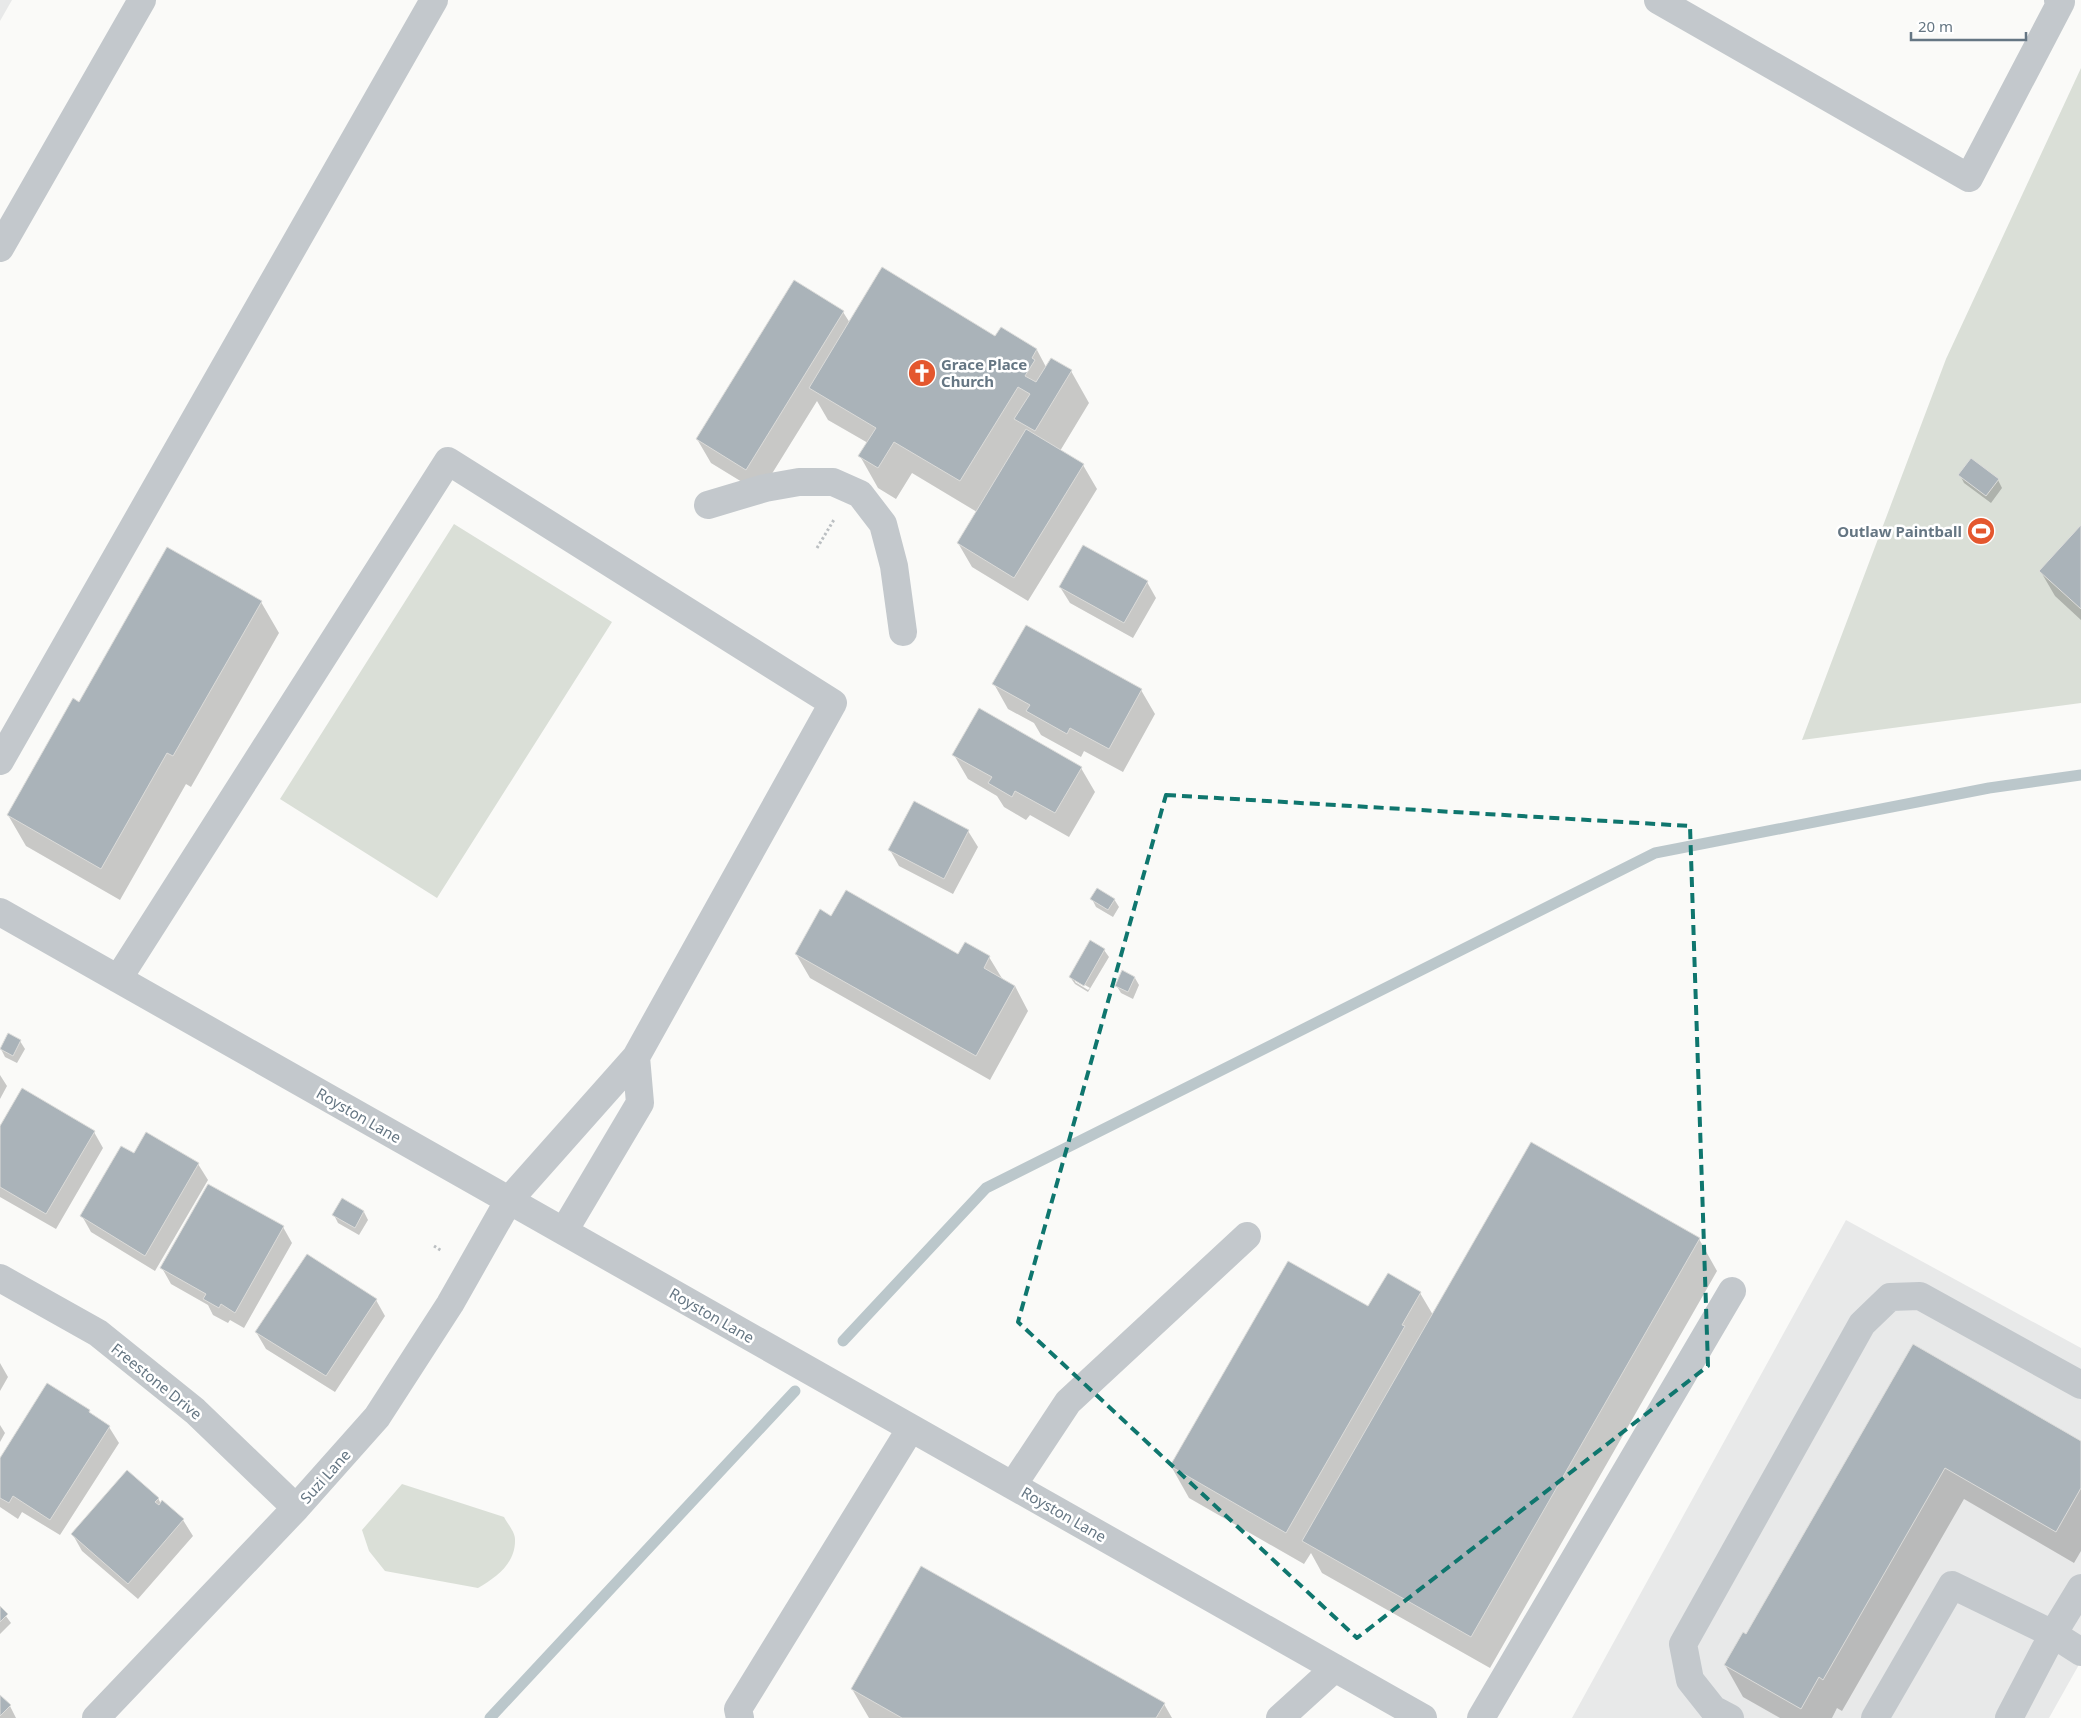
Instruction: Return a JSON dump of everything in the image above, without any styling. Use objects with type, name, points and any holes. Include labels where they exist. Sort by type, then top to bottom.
[{"type":"street","points":[[0,248],[142,0]]},
{"type":"street","points":[[0,760],[434,0]]},
{"type":"street","points":[[1658,0],[1969,178],[2060,1]]},
{"type":"street","name":"Suzi Lane","points":[[96,1718],[296,1508],[377,1417],[450,1304],[509,1200],[636,1057],[833,703],[448,462],[118,979]]},
{"type":"street","points":[[708,505],[765,488],[799,482],[833,482],[860,494],[883,524],[894,566],[903,632]]},
{"type":"street","name":"Royston Lane","points":[[0,912],[1423,1718]]},
{"type":"street","points":[[564,1231],[640,1103],[636,1057]]},
{"type":"street","points":[[1013,1486],[1068,1402],[1247,1236]]},
{"type":"street","name":"Freestone Drive","points":[[0,1278],[98,1333],[195,1411],[296,1508]]},
{"type":"street","points":[[1481,1718],[1732,1291]]},
{"type":"street","points":[[1730,1718],[1713,1709],[1690,1680],[1683,1644],[1862,1324],[1890,1297],[1920,1296],[2081,1385]]},
{"type":"street","points":[[740,1718],[738,1709],[911,1428]]},
{"type":"street","points":[[1875,1718],[1952,1585],[2053,1634],[2081,1652]]},
{"type":"street","points":[[2009,1718],[2053,1634],[2081,1588]]},
{"type":"street","points":[[1280,1718],[1335,1668]]},
{"type":"path","points":[[817,548],[840,510]]},
{"type":"path","points":[[434,1246],[442,1250]]},
{"type":"highlighted area","points":[[1166,795],[1690,826],[1708,1366],[1357,1638],[1018,1322]]},
{"type":"shaded area","points":[[0,0],[12,0],[0,21]]},
{"type":"shaded area","name":"Outlaw Paintball","points":[[2081,68],[2081,703],[1802,740],[1946,359]]},
{"type":"shaded area","points":[[454,524],[612,622],[437,898],[280,799]]},
{"type":"shaded area","points":[[1846,1220],[2081,1348],[2081,1661],[2049,1718],[1572,1718]]},
{"type":"shaded area","points":[[402,1484],[504,1517],[515,1536],[514,1548],[509,1562],[498,1574],[478,1588],[385,1571],[369,1551],[362,1530]]},
{"type":"building","name":"Grace Place Church","points":[[882,267],[995,336],[1001,327],[1037,349],[1032,358],[1035,360],[1025,376],[1036,382],[1051,358],[1072,370],[1035,431],[1014,419],[1030,394],[1018,387],[960,481],[894,442],[878,468],[858,456],[876,428],[809,388]]},
{"type":"building","points":[[794,280],[844,311],[746,470],[696,439]]},
{"type":"building","points":[[1026,429],[1084,464],[1014,578],[957,543]]},
{"type":"building","points":[[1971,458],[1999,479],[1986,496],[1958,475]]},
{"type":"building","points":[[2081,525],[2081,609],[2039,571]]},
{"type":"building","points":[[1083,545],[1148,581],[1124,623],[1059,587]]},
{"type":"building","points":[[167,547],[262,601],[173,756],[167,753],[101,869],[7,815],[73,698],[79,702]]},
{"type":"building","points":[[1026,625],[1142,689],[1109,749],[1070,728],[1067,734],[1026,711],[1030,705],[992,684]]},
{"type":"building","points":[[979,708],[1082,767],[1055,813],[1015,791],[1012,797],[988,783],[992,777],[952,755]]},
{"type":"building","points":[[914,801],[969,830],[944,879],[888,850]]},
{"type":"building","points":[[1097,888],[1115,899],[1108,910],[1090,899]]},
{"type":"building","points":[[846,890],[958,954],[965,942],[990,956],[984,968],[1015,986],[976,1056],[795,954],[820,909],[831,916]]},
{"type":"building","points":[[1090,940],[1105,949],[1084,986],[1069,977]]},
{"type":"building","points":[[1122,970],[1135,977],[1128,992],[1115,986]]},
{"type":"building","points":[[8,1033],[21,1040],[13,1056],[0,1049]]},
{"type":"building","points":[[22,1088],[95,1131],[46,1214],[0,1187],[0,1126]]},
{"type":"building","points":[[146,1132],[199,1163],[145,1256],[80,1216],[121,1146],[134,1153]]},
{"type":"building","points":[[1531,1142],[1700,1238],[1471,1637],[1302,1541]]},
{"type":"building","points":[[208,1184],[284,1226],[235,1313],[221,1304],[219,1308],[203,1299],[206,1294],[160,1268]]},
{"type":"building","points":[[342,1198],[364,1211],[355,1228],[332,1215]]},
{"type":"building","points":[[307,1254],[377,1299],[326,1376],[255,1332]]},
{"type":"building","points":[[1288,1261],[1368,1306],[1388,1273],[1421,1292],[1402,1325],[1405,1326],[1286,1533],[1170,1466]]},
{"type":"building","points":[[1913,1344],[2081,1441],[2081,1488],[2056,1532],[1945,1468],[1823,1680],[1819,1677],[1801,1709],[1724,1665],[1743,1632],[1746,1634]]},
{"type":"building","points":[[47,1383],[90,1410],[89,1412],[110,1426],[50,1520],[13,1496],[9,1503],[0,1498],[0,1458]]},
{"type":"building","points":[[127,1470],[159,1498],[155,1502],[159,1505],[162,1500],[184,1519],[128,1584],[71,1534]]},
{"type":"building","points":[[921,1566],[1165,1703],[1156,1718],[902,1718],[851,1689]]},
{"type":"building","points":[[0,1606],[8,1614],[0,1622]]},
{"type":"building","points":[[0,1695],[11,1705],[0,1716]]},
{"type":"waterway","points":[[843,1341],[986,1188],[1655,853],[1989,788],[2081,775]]},
{"type":"waterway","points":[[490,1718],[795,1391]]},
{"type":"place","name":"Grace Place Church","points":[[922,373]]},
{"type":"place","name":"Outlaw Paintball","points":[[1981,531]]}]
